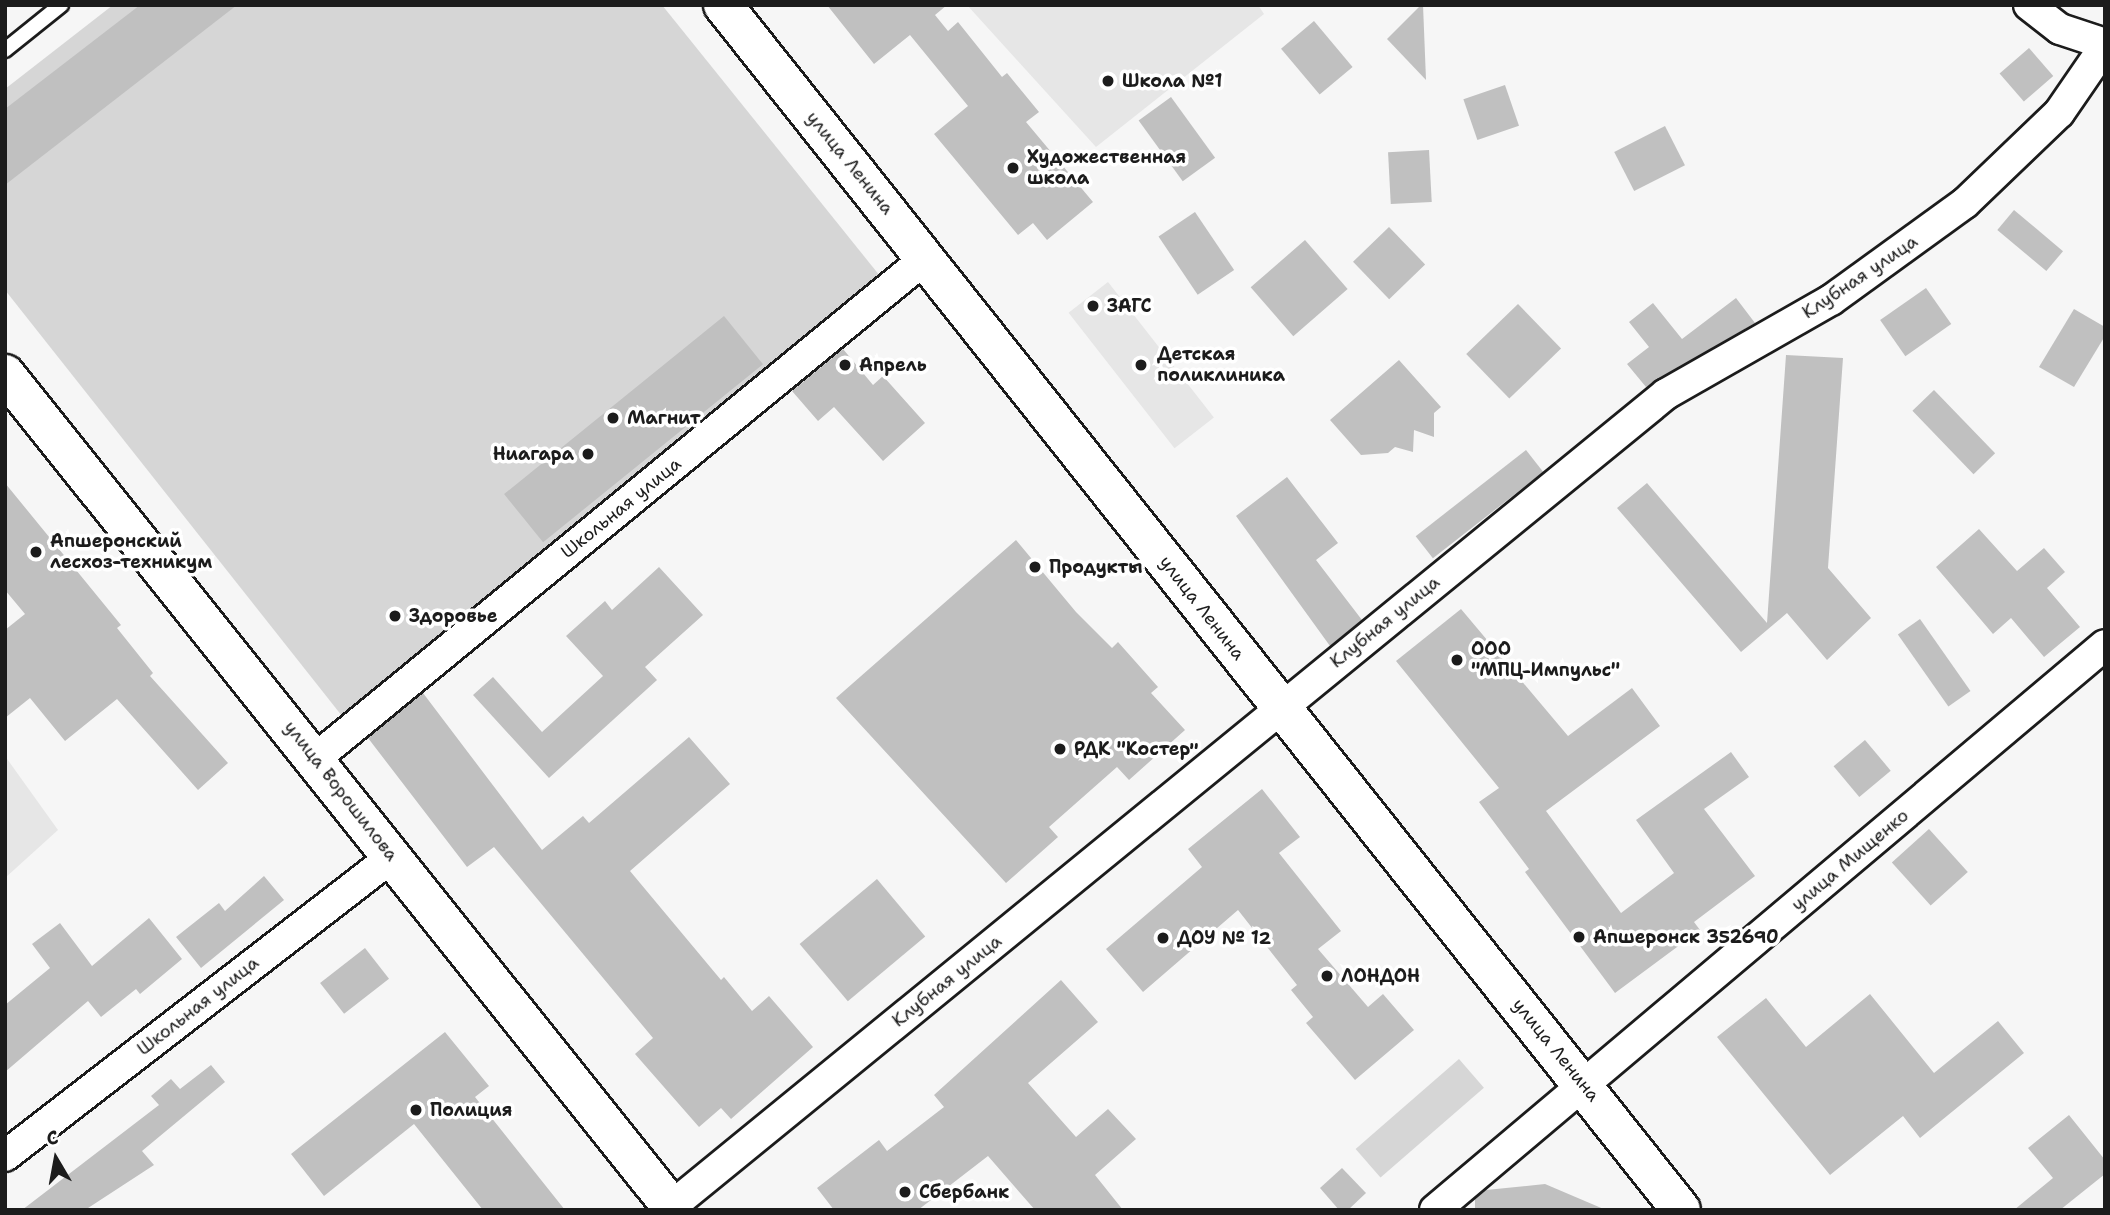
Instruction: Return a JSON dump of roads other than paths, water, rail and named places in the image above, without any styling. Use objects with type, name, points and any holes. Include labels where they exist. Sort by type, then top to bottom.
[{"type":"main road","name":"улица Ленина","points":[[723,5],[1280,707],[1584,1084],[1681,1210]]},
{"type":"main road","name":"улица Ворошилова","points":[[5,374],[316,758],[671,1209]]},
{"type":"street","points":[[2029,5],[2060,29],[2105,45]]},
{"type":"street","name":"Клубная улица","points":[[671,1209],[1665,394],[1831,300],[1965,203],[2059,113],[2105,45]]},
{"type":"street","name":"Школьная улица","points":[[316,758],[926,258]]},
{"type":"street","name":"улица Мищенко","points":[[1434,1210],[2105,645]]},
{"type":"street","name":"Школьная улица","points":[[5,1156],[392,857]]},
{"type":"lane","points":[[5,50],[61,5]]},
{"type":"place","name":"Школа №1","points":[[1108,81]]},
{"type":"place","name":"Художественная школа","points":[[1013,168]]},
{"type":"place","name":"ЗАГС","points":[[1093,306]]},
{"type":"place","name":"Апрель","points":[[845,365]]},
{"type":"place","name":"Детская поликлиника","points":[[1141,365]]},
{"type":"place","name":"Магнит","points":[[613,418]]},
{"type":"place","name":"Ниагара","points":[[588,454]]},
{"type":"place","name":"Апшеронский лесхоз-техникум","points":[[36,552]]},
{"type":"place","name":"Продукты","points":[[1035,567]]},
{"type":"place","name":"Здоровье","points":[[395,616]]},
{"type":"place","name":"ООО \"МПЦ-Импульс\"","points":[[1457,660]]},
{"type":"place","name":"РДК \"Костер\"","points":[[1060,749]]},
{"type":"place","name":"Апшеронск 352690","points":[[1579,937]]},
{"type":"place","name":"ДОУ № 12","points":[[1163,938]]},
{"type":"place","name":"ЛОНДОН","points":[[1327,976]]},
{"type":"place","name":"Полиция","points":[[416,1110]]},
{"type":"place","name":"Сбербанк","points":[[905,1192]]}]
